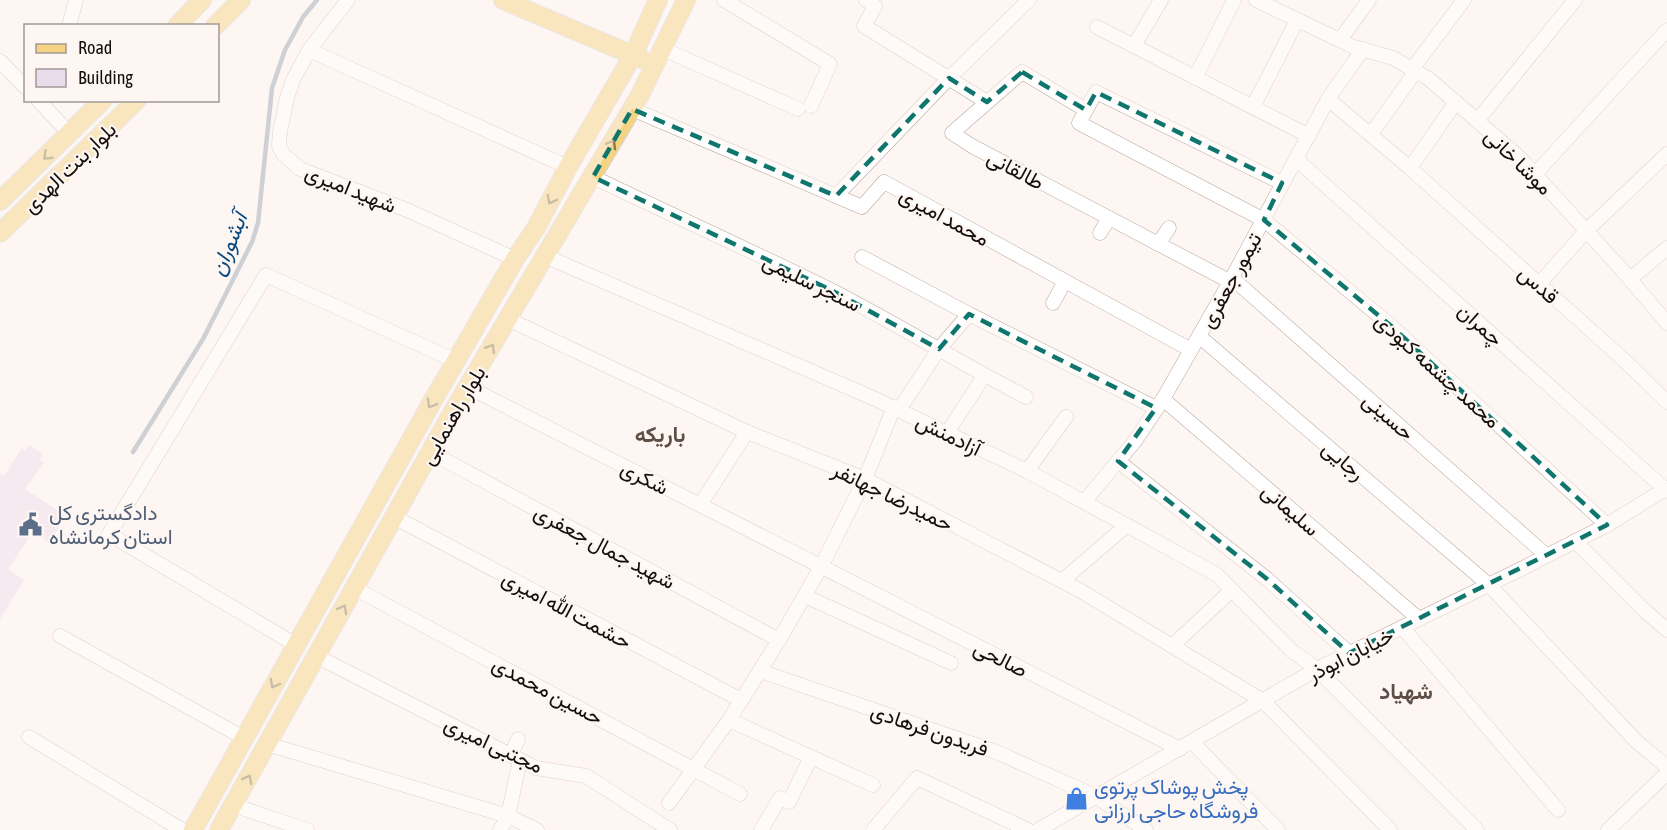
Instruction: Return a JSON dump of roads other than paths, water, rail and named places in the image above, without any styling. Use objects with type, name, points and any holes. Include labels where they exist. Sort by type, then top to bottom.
[{"type":"main road","points":[[179,24],[202,0]]},
{"type":"main road","points":[[217,24],[241,0]]},
{"type":"main road","points":[[503,0],[633,56],[659,57]]},
{"type":"main road","name":"بلوار راهنمایی","points":[[192,830],[426,412],[515,259],[536,228],[568,167],[633,56],[658,0]]},
{"type":"main road","name":"بلوار راهنمایی","points":[[219,830],[430,452],[632,109],[686,0]]},
{"type":"main road","name":"بلوار بنت الهدی","points":[[0,201],[101,102]]},
{"type":"main road","name":"بلوار بنت الهدی","points":[[0,233],[135,102]]},
{"type":"street","points":[[70,24],[76,0]]},
{"type":"street","name":"شهید امیری","points":[[348,0],[309,50],[293,80],[280,132],[279,146],[287,159],[300,169],[407,210],[515,259]]},
{"type":"street","points":[[659,57],[805,107],[830,64],[724,0]]},
{"type":"street","points":[[866,0],[875,6],[864,26],[987,102]]},
{"type":"street","points":[[836,196],[1029,0]]},
{"type":"street","points":[[1134,46],[1161,0]]},
{"type":"street","points":[[1195,78],[1234,0]]},
{"type":"street","points":[[1340,40],[1369,0]]},
{"type":"street","points":[[1371,134],[1464,0]]},
{"type":"street","points":[[1477,120],[1575,0]]},
{"type":"street","name":"موشا خانی","points":[[1265,2],[1340,40],[1393,58],[1429,79],[1520,158],[1667,323]]},
{"type":"street","points":[[1253,107],[1298,20]]},
{"type":"street","points":[[1097,27],[1309,136]]},
{"type":"street","points":[[1535,174],[1667,30]]},
{"type":"street","name":"تیمور جعفری","points":[[1084,502],[1135,441],[1160,404],[1231,280],[1328,99],[1363,49]]},
{"type":"street","points":[[309,50],[568,167]]},
{"type":"street","points":[[0,61],[24,86]]},
{"type":"street","name":"طالقانی","points":[[1086,110],[1022,72],[952,133],[972,146],[1231,280]]},
{"type":"street","points":[[1086,110],[1096,92],[1282,183]]},
{"type":"street","name":"قدس","points":[[1328,99],[1410,168],[1624,360],[1667,402]]},
{"type":"street","points":[[1410,168],[1456,102]]},
{"type":"street","points":[[42,103],[70,134]]},
{"type":"street","name":"محمد امیری","points":[[632,109],[862,207],[884,182],[1191,350]]},
{"type":"street","name":"محمد چشمه کبودی","points":[[1086,110],[1079,123],[1264,220],[1390,325],[1607,525]]},
{"type":"street","points":[[1539,284],[1586,231],[1667,154]]},
{"type":"street","name":"چمران","points":[[1296,159],[1666,489]]},
{"type":"street","name":"سنجر سلیمی","points":[[593,177],[831,290],[1026,397]]},
{"type":"street","points":[[1100,233],[1109,218]]},
{"type":"street","points":[[1158,244],[1169,228]]},
{"type":"street","points":[[1630,279],[1667,248]]},
{"type":"street","name":"آزادمنش","points":[[545,256],[947,433],[1027,471],[1216,574],[1292,651],[1317,669],[1477,830]]},
{"type":"street","points":[[862,256],[969,314],[1160,404]]},
{"type":"street","points":[[296,645],[109,534],[266,275],[456,361]]},
{"type":"street","name":"حسینی","points":[[1231,280],[1546,555]]},
{"type":"street","points":[[1053,303],[1065,281]]},
{"type":"street","points":[[669,803],[729,720],[805,596],[865,479],[896,409],[939,349],[969,314]]},
{"type":"street","name":"حمیدرضا جهانفر","points":[[508,318],[747,432],[865,479],[1082,591],[1263,701],[1390,830]]},
{"type":"street","name":"رجایی","points":[[1199,336],[1489,585],[1636,741],[1667,766]]},
{"type":"street","points":[[947,433],[984,376]]},
{"type":"street","name":"شکری","points":[[468,387],[821,567]]},
{"type":"street","name":"سلیمانی","points":[[1160,404],[1419,619]]},
{"type":"street","points":[[1027,471],[1066,417]]},
{"type":"street","points":[[700,505],[747,432]]},
{"type":"street","name":"شهید جمال جعفری","points":[[430,452],[779,640]]},
{"type":"street","points":[[1118,460],[1267,579],[1349,653]]},
{"type":"street","name":"خیابان ابوذر","points":[[1038,830],[1317,669],[1607,525],[1666,489]]},
{"type":"street","name":"حشمت الله امیری","points":[[394,517],[741,700]]},
{"type":"street","points":[[1062,581],[1126,525]]},
{"type":"street","points":[[1575,541],[1667,630]]},
{"type":"street","name":"صالحی","points":[[821,567],[1186,745],[1278,830]]},
{"type":"street","name":"حسین محمدی","points":[[354,588],[741,794]]},
{"type":"street","points":[[1172,646],[1232,590]]},
{"type":"street","points":[[805,596],[951,663]]},
{"type":"street","points":[[1402,627],[1558,810]]},
{"type":"street","points":[[60,636],[244,738]]},
{"type":"street","name":"مجتبی امیری","points":[[316,656],[536,768],[586,777],[670,830]]},
{"type":"street","name":"فریدون فرهادی","points":[[760,671],[994,752],[1095,796],[1146,830]]},
{"type":"street","points":[[729,720],[873,785]]},
{"type":"street","points":[[29,737],[182,830]]},
{"type":"street","points":[[500,830],[508,816],[518,739]]},
{"type":"street","points":[[267,744],[508,816],[537,830]]},
{"type":"street","points":[[761,830],[780,798],[789,802],[811,757]]},
{"type":"street","points":[[1608,830],[1667,773]]},
{"type":"street","points":[[873,830],[917,778],[1028,830]]},
{"type":"street","points":[[233,805],[307,830]]},
{"type":"waterway","name":"آبشوران","points":[[133,452],[203,339],[252,242],[258,223],[272,88],[285,50],[303,17],[317,0]]},
{"type":"place","name":"دادگستری کل استان کرمانشاه","points":[[31,524]]},
{"type":"place","name":"پخش پوشاک پرتوی فروشگاه حاجی ارزانی","points":[[1076,798]]},
{"type":"district","name":"باریکه","points":[[660,434]]},
{"type":"district","name":"شهیاد","points":[[1406,691]]}]
